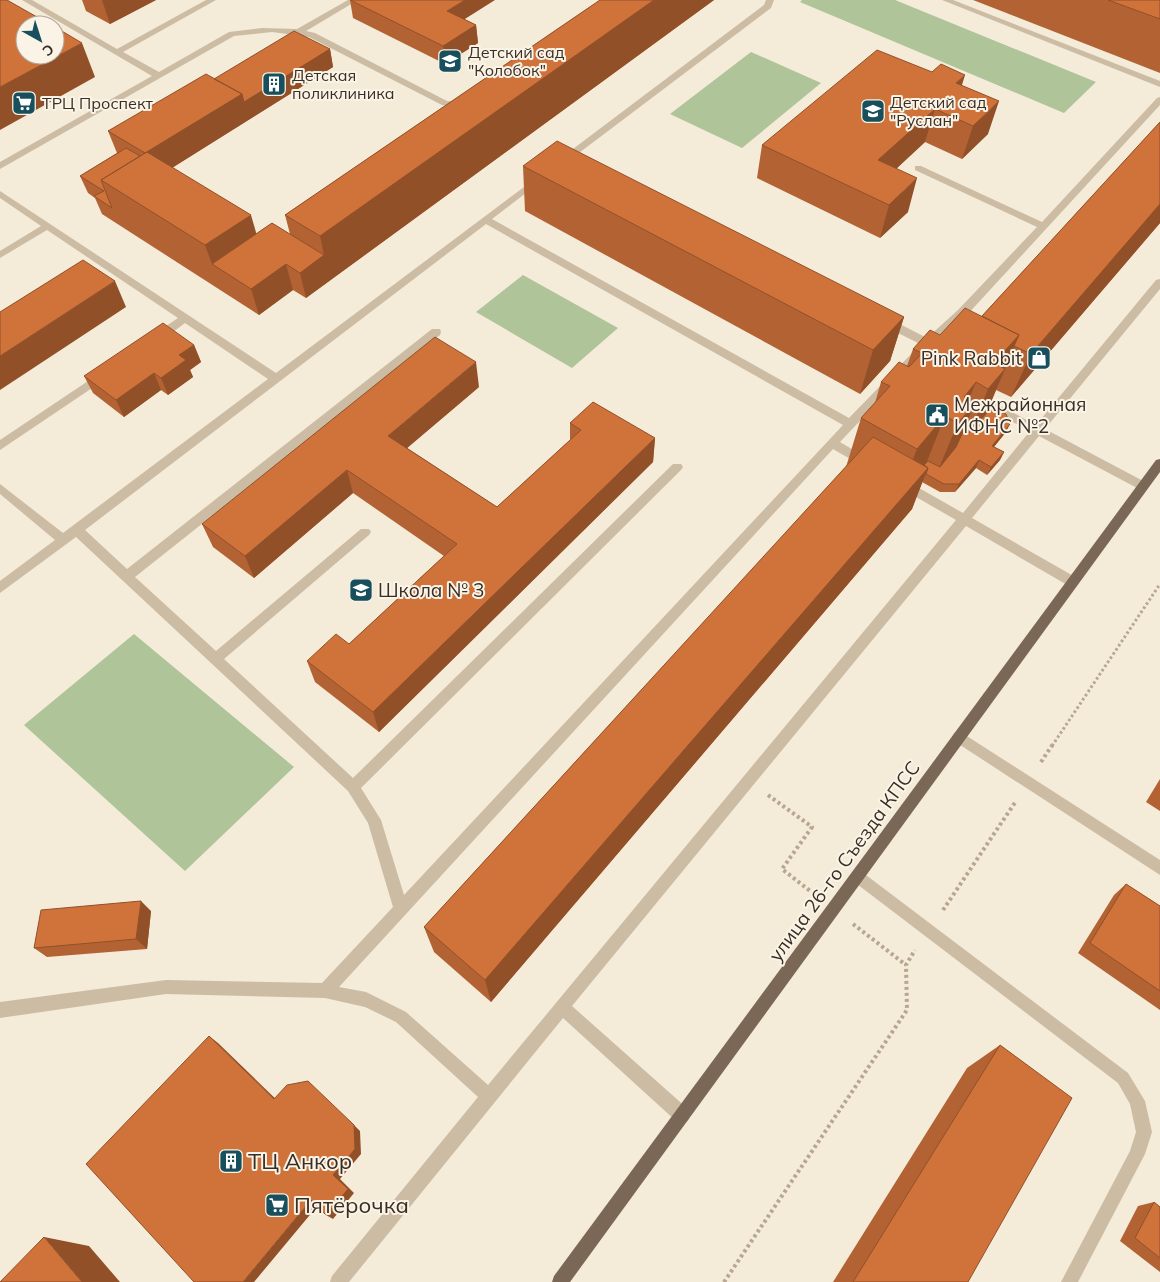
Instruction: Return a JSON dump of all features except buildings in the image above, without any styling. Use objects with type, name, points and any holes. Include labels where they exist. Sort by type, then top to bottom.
[{"type":"main road","name":"улица 26-го Съезда КПСС","points":[[560,1282],[1160,463]]},
{"type":"lane","points":[[26,0],[158,76]]},
{"type":"lane","points":[[117,52],[212,0]]},
{"type":"lane","points":[[300,31],[354,0]]},
{"type":"lane","points":[[566,162],[768,6],[770,0]]},
{"type":"lane","points":[[946,0],[1160,84]]},
{"type":"lane","points":[[0,166],[232,34],[245,31],[300,31],[444,103],[458,106],[473,105]]},
{"type":"lane","points":[[325,991],[832,443],[914,364],[928,343],[962,313],[1160,100]]},
{"type":"lane","points":[[918,168],[1043,226]]},
{"type":"lane","points":[[0,588],[544,175]]},
{"type":"lane","points":[[0,194],[277,379]]},
{"type":"lane","points":[[486,220],[850,424]]},
{"type":"lane","points":[[0,255],[48,226]]},
{"type":"lane","points":[[338,1282],[562,1007],[1160,282]]},
{"type":"lane","points":[[875,316],[928,343]]},
{"type":"lane","points":[[145,346],[185,318]]},
{"type":"lane","points":[[127,576],[436,332]]},
{"type":"lane","points":[[0,446],[113,368]]},
{"type":"lane","points":[[984,402],[1143,486]]},
{"type":"lane","points":[[832,443],[856,457]]},
{"type":"lane","points":[[353,787],[677,467]]},
{"type":"lane","points":[[0,488],[64,540]]},
{"type":"lane","points":[[908,488],[1073,582]]},
{"type":"lane","points":[[77,530],[353,787],[374,820],[401,910]]},
{"type":"lane","points":[[215,659],[365,532]]},
{"type":"lane","points":[[959,737],[1160,868]]},
{"type":"lane","points":[[858,876],[1122,1078],[1137,1101],[1144,1132],[1137,1154],[1068,1282]]},
{"type":"lane","points":[[0,1010],[166,987],[325,991],[366,1000],[401,1017],[489,1096]]},
{"type":"lane","points":[[562,1007],[682,1115]]},
{"type":"path","points":[[749,781],[812,827],[782,869],[906,965]]},
{"type":"green space","points":[[802,0],[895,0],[1096,82],[1064,113],[800,2]]},
{"type":"green space","points":[[751,52],[821,83],[742,148],[670,114]]},
{"type":"green space","points":[[523,275],[618,328],[572,368],[476,312]]},
{"type":"green space","points":[[134,634],[294,767],[185,871],[24,725]]},
{"type":"place","name":"Детский сад \"Колобок\"","points":[[450,61]]},
{"type":"place","name":"Детская поликлиника","points":[[274,84]]},
{"type":"place","name":"ТРЦ Проспект","points":[[24,103]]},
{"type":"place","name":"Детский сад \"Руслан\"","points":[[873,111]]},
{"type":"place","name":"Pink Rabbit","points":[[1039,358]]},
{"type":"place","name":"Межрайонная ИФНС №2","points":[[937,415]]},
{"type":"place","name":"Школа № 3","points":[[361,590]]},
{"type":"place","name":"ТЦ Анкор","points":[[231,1161]]},
{"type":"place","name":"Пятёрочка","points":[[277,1205]]}]
